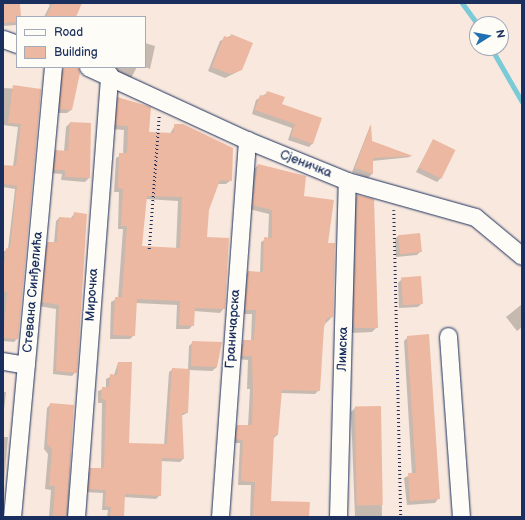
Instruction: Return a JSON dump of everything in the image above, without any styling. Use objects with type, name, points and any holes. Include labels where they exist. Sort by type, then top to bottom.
[{"type":"street","points":[[3,39],[16,44]]},
{"type":"street","name":"Стевана Синђелића","points":[[12,517],[53,68]]},
{"type":"street","name":"Сјеничка","points":[[91,68],[109,74],[160,100],[247,140],[347,181],[475,217],[522,256]]},
{"type":"street","name":"Мирочка","points":[[76,517],[109,74]]},
{"type":"street","name":"Граничарска","points":[[220,517],[247,140]]},
{"type":"street","name":"Лимска","points":[[338,517],[347,181]]},
{"type":"street","points":[[448,336],[461,517]]},
{"type":"street","points":[[3,361],[26,364]]},
{"type":"path","points":[[149,249],[160,100]]},
{"type":"path","points":[[393,194],[401,517]]},
{"type":"building","points":[[3,3],[20,3],[21,16],[16,16],[16,22],[3,23]]},
{"type":"building","points":[[53,3],[82,3],[76,16],[46,16]]},
{"type":"building","points":[[231,34],[253,43],[242,70],[230,74],[212,67],[224,36],[230,38]]},
{"type":"building","points":[[63,68],[78,68],[80,73],[72,110],[59,109]]},
{"type":"building","points":[[13,85],[41,89],[18,339],[3,338],[7,292],[3,291],[3,274],[6,248],[10,249],[17,186],[4,184],[3,165],[16,166],[21,124],[8,123]]},
{"type":"building","points":[[267,91],[285,97],[282,104],[322,118],[313,144],[291,136],[295,124],[255,110],[260,95],[265,96]]},
{"type":"building","points":[[117,97],[151,107],[149,132],[174,133],[174,124],[183,124],[233,148],[232,181],[220,180],[209,210],[207,237],[229,238],[225,309],[195,308],[194,326],[179,325],[180,301],[137,299],[135,336],[113,335],[115,297],[122,297],[127,226],[121,226],[123,189],[118,188],[119,153],[127,153],[128,126],[115,125]],"holes":[[[147,196],[182,197],[180,248],[142,246]]]},
{"type":"building","points":[[70,122],[91,123],[90,178],[65,177],[65,170],[54,170],[55,150],[68,151]]},
{"type":"building","points":[[371,124],[372,141],[413,156],[373,158],[373,174],[355,168]]},
{"type":"building","points":[[433,139],[455,150],[441,179],[419,168]]},
{"type":"building","points":[[258,164],[306,176],[304,196],[334,200],[328,243],[335,243],[333,317],[327,318],[324,327],[320,391],[282,390],[278,435],[274,435],[271,501],[310,502],[309,517],[253,517],[255,482],[241,481],[243,440],[236,439],[237,425],[252,425],[253,392],[252,356],[242,356],[243,340],[254,340],[256,310],[245,310],[248,271],[263,272],[264,237],[272,238],[272,210],[252,205]]},
{"type":"building","points":[[357,195],[374,199],[378,328],[355,328],[353,317]]},
{"type":"building","points":[[74,212],[87,214],[77,373],[56,371],[59,305],[42,302],[47,242],[57,242],[59,217],[73,218]]},
{"type":"building","points":[[420,233],[422,252],[400,254],[398,235]]},
{"type":"building","points":[[421,276],[423,304],[403,305],[401,277]]},
{"type":"building","points":[[429,334],[440,499],[410,501],[408,473],[416,473],[407,336]]},
{"type":"building","points":[[192,341],[222,342],[217,367],[191,366]]},
{"type":"building","points":[[118,362],[132,362],[129,443],[167,444],[172,368],[190,369],[188,413],[182,413],[184,459],[162,458],[161,496],[125,494],[124,517],[110,516],[111,507],[105,506],[106,490],[88,489],[90,468],[104,468],[106,400],[101,399],[102,387],[109,387],[110,374],[117,375]]},
{"type":"building","points":[[50,403],[74,405],[66,517],[53,517],[55,486],[49,486],[52,449],[47,444]]},
{"type":"building","points":[[355,406],[381,406],[383,505],[357,505]]},
{"type":"waterway","points":[[462,3],[471,16]]},
{"type":"waterway","points":[[496,56],[522,102]]}]
